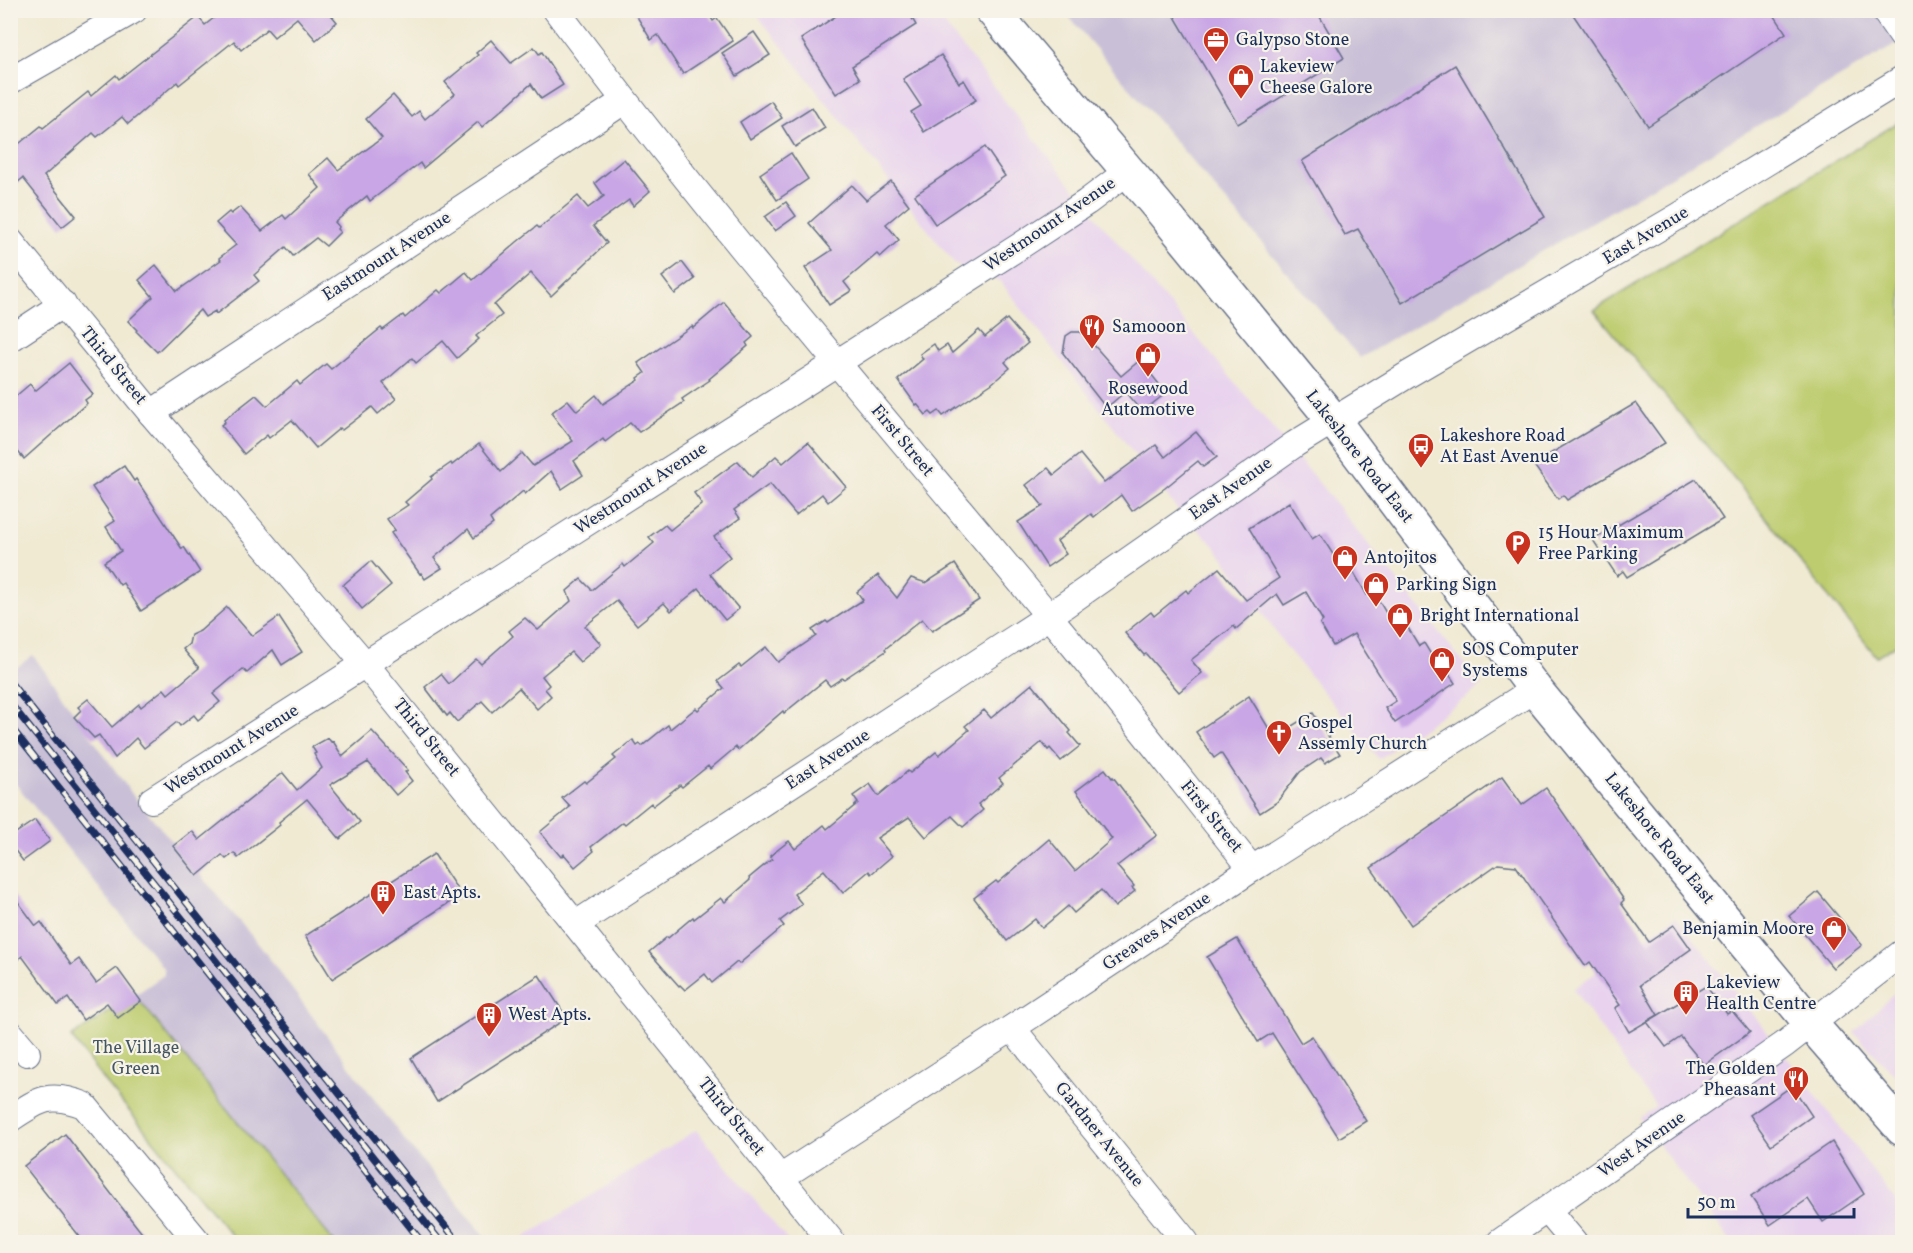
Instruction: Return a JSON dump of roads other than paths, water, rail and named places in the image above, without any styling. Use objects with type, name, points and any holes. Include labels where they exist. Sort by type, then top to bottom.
[{"type":"main road","name":"Lakeshore Road East","points":[[992,10],[1156,204],[1334,421],[1536,689],[1811,1024],[1902,1129]]},
{"type":"street","points":[[10,81],[134,10]]},
{"type":"street","name":"First Street","points":[[556,10],[624,101],[837,363],[1049,616],[1252,868]]},
{"type":"street","points":[[1884,10],[1902,36]]},
{"type":"street","name":"East Avenue","points":[[576,924],[1049,616],[1295,444],[1408,374],[1679,216],[1902,80]]},
{"type":"street","name":"Eastmount Avenue","points":[[151,413],[624,101]]},
{"type":"street","name":"Westmount Avenue","points":[[152,800],[1087,202],[1127,172]]},
{"type":"street","name":"Third Street","points":[[10,241],[151,413],[366,665],[832,1242]]},
{"type":"street","points":[[10,339],[63,304]]},
{"type":"street","name":"Greaves Avenue","points":[[780,1178],[1012,1028],[1252,868],[1536,689]]},
{"type":"street","name":"West Avenue","points":[[1500,1242],[1548,1211],[1811,1024],[1902,953]]},
{"type":"street","name":"Gardner Avenue","points":[[1012,1028],[1186,1242]]},
{"type":"street","points":[[10,1033],[27,1053]]},
{"type":"street","points":[[10,1119],[37,1101],[62,1097],[84,1105],[198,1242]]},
{"type":"street","points":[[1548,1211],[1574,1242]]},
{"type":"railway","points":[[10,682],[458,1242]]},
{"type":"railway","points":[[10,703],[441,1242]]},
{"type":"railway","points":[[10,726],[422,1242]]},
{"type":"place","name":"Galypso Stone","points":[[1216,63]]},
{"type":"place","name":"Lakeview Cheese Galore","points":[[1241,100]]},
{"type":"place","name":"Samooon","points":[[1092,350]]},
{"type":"place","name":"Rosewood Automotive","points":[[1148,378]]},
{"type":"place","name":"Lakeshore Road At East Avenue","points":[[1421,469]]},
{"type":"place","name":"15 Hour Maximum Free Parking","points":[[1518,566]]},
{"type":"place","name":"Antojitos","points":[[1345,581]]},
{"type":"place","name":"Parking Sign","points":[[1376,608]]},
{"type":"place","name":"Bright International","points":[[1400,639]]},
{"type":"place","name":"SOS Computer Systems","points":[[1442,683]]},
{"type":"place","name":"Gospel Assemly Church","points":[[1279,756]]},
{"type":"place","name":"East Apts.","points":[[383,916]]},
{"type":"place","name":"Benjamin Moore","points":[[1834,952]]},
{"type":"place","name":"Lakeview Health Centre","points":[[1686,1016]]},
{"type":"place","name":"West Apts.","points":[[489,1038]]},
{"type":"place","name":"The Golden Pheasant","points":[[1796,1102]]},
{"type":"park label","name":"The Village Green","points":[[136,1058]]}]
